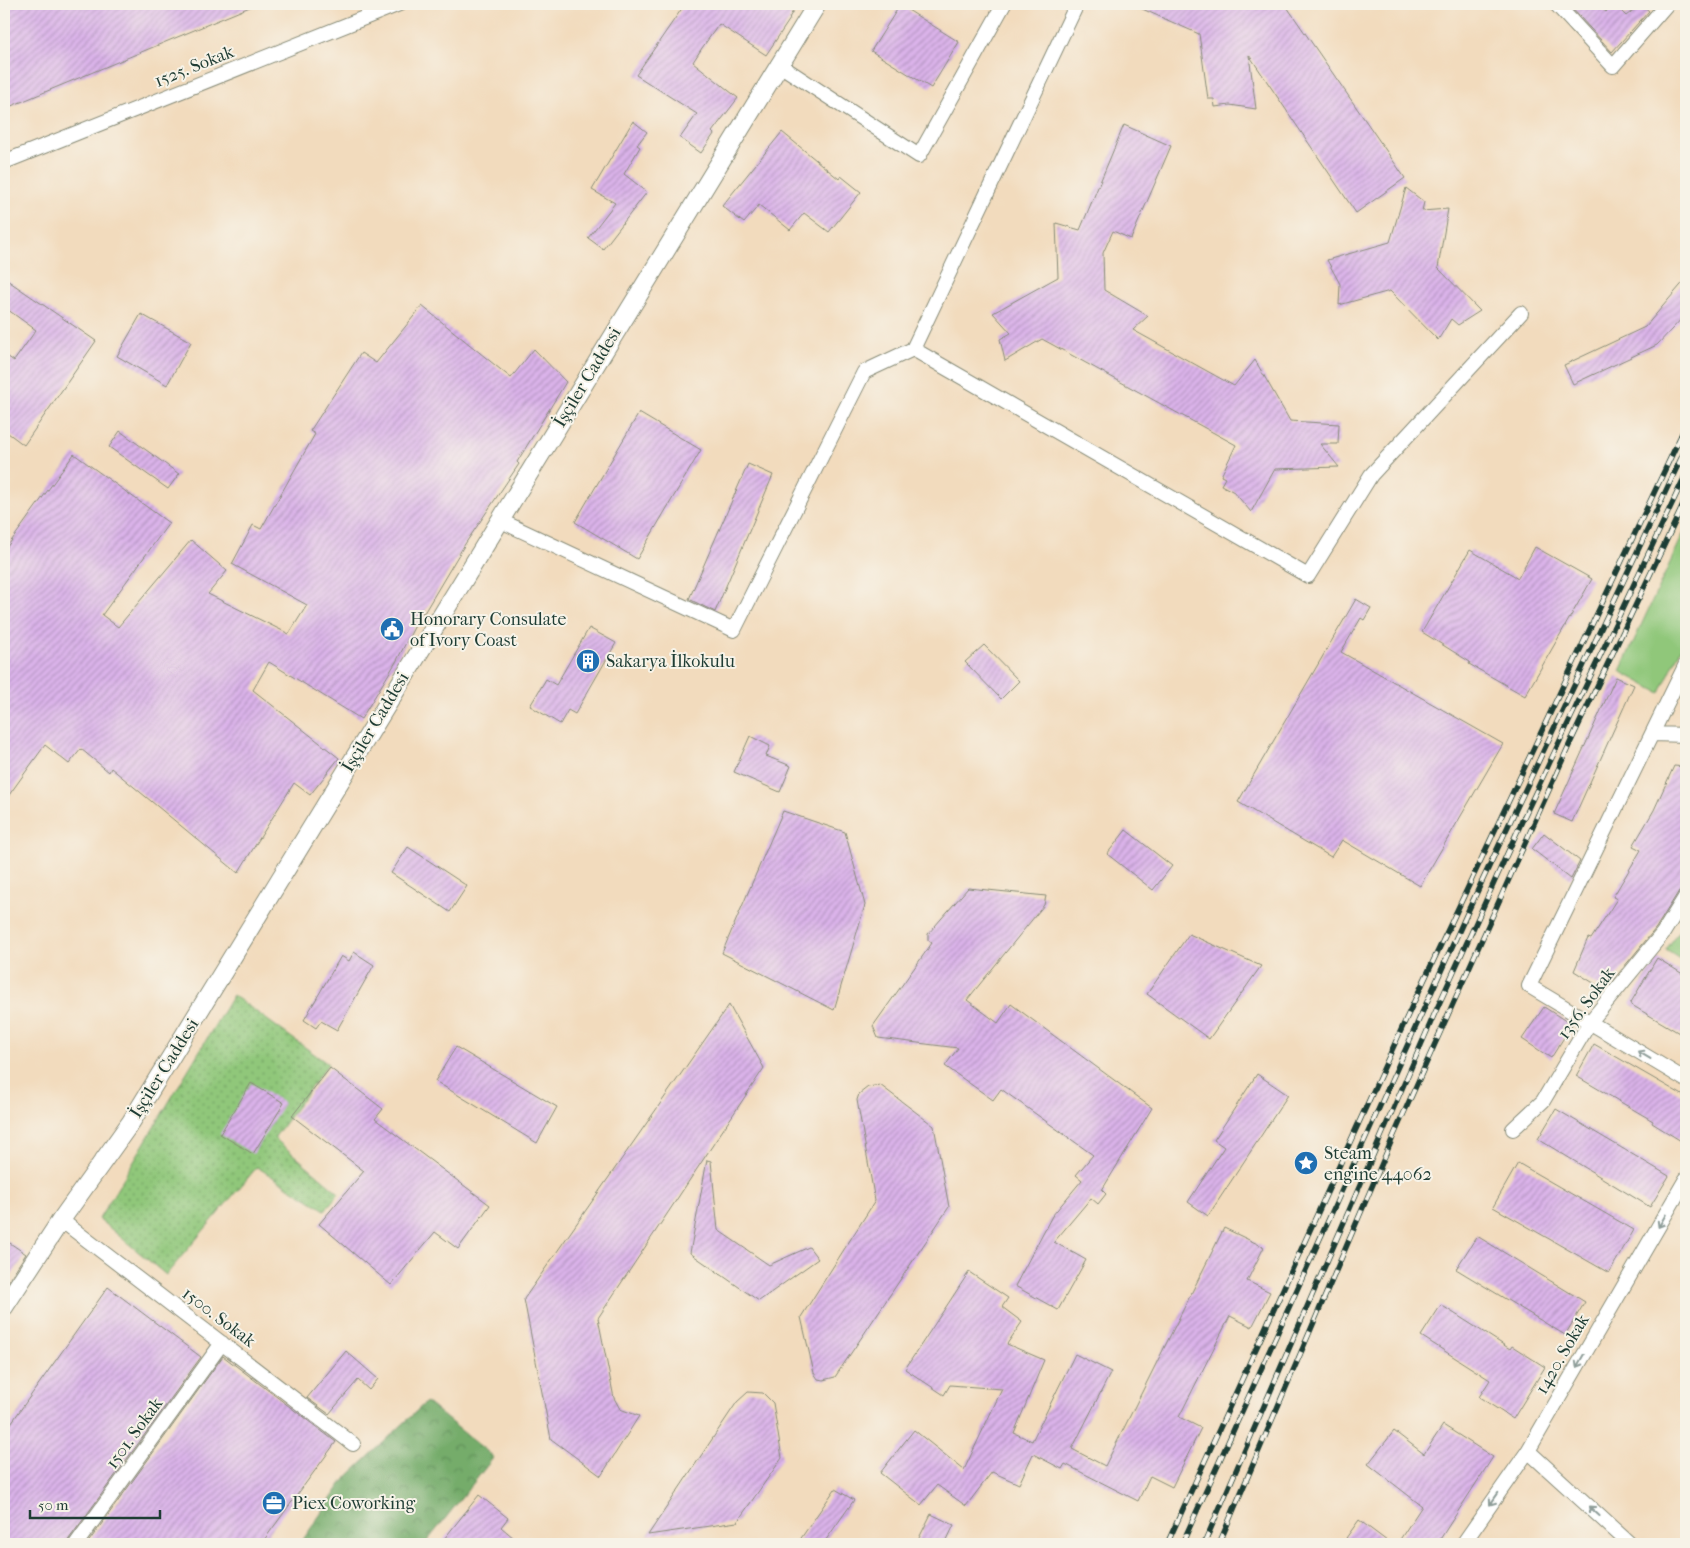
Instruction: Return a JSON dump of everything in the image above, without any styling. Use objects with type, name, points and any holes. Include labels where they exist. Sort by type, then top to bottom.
[{"type":"street","name":"1525. Sokak","points":[[4,162],[399,4]]},
{"type":"street","name":"İşçiler Caddesi","points":[[4,1308],[61,1220],[131,1122],[778,64],[817,4]]},
{"type":"street","points":[[778,64],[919,156],[1004,4]]},
{"type":"street","points":[[499,520],[734,630],[864,372],[913,349],[1078,4]]},
{"type":"street","points":[[1556,4],[1613,66],[1667,4]]},
{"type":"street","points":[[913,349],[1308,576],[1370,475],[1521,314]]},
{"type":"street","points":[[1686,664],[1530,986],[1686,1080]]},
{"type":"street","points":[[1652,734],[1686,735]]},
{"type":"street","name":"1356. Sokak","points":[[1513,1129],[1543,1101],[1590,1022],[1663,933],[1686,896]]},
{"type":"street","name":"1420. Sokak","points":[[1463,1544],[1528,1451],[1686,1179]]},
{"type":"street","name":"1500. Sokak","points":[[61,1220],[353,1444]]},
{"type":"street","name":"1501. Sokak","points":[[76,1544],[222,1343]]},
{"type":"street","points":[[1528,1451],[1630,1544]]},
{"type":"green space","points":[[1686,528],[1686,638],[1660,693],[1620,671]]},
{"type":"green space","points":[[1686,920],[1686,963],[1666,950]]},
{"type":"green space","points":[[233,995],[328,1064],[274,1138],[339,1193],[325,1210],[257,1167],[166,1275],[99,1219]]},
{"type":"green space","points":[[426,1402],[494,1457],[425,1544],[300,1544],[344,1480]]},
{"type":"building","points":[[4,4],[257,4],[4,109]]},
{"type":"building","points":[[685,4],[797,4],[790,19],[766,55],[719,24],[702,48],[693,62],[738,98],[712,132],[714,134],[701,153],[680,138],[697,114],[636,75]]},
{"type":"building","points":[[1131,4],[1285,4],[1405,178],[1356,213],[1249,55],[1256,109],[1230,105],[1215,107],[1214,99],[1208,99],[1199,34]]},
{"type":"building","points":[[1568,4],[1597,4],[1606,12],[1614,4],[1626,16],[1641,4],[1649,11],[1612,52]]},
{"type":"building","points":[[900,5],[959,42],[931,88],[871,51]]},
{"type":"building","points":[[633,121],[647,132],[637,145],[640,147],[624,174],[647,192],[603,249],[588,238],[615,203],[592,190]]},
{"type":"building","points":[[1124,125],[1171,146],[1131,239],[1113,231],[1103,253],[1104,290],[1148,316],[1133,330],[1234,386],[1255,360],[1290,421],[1339,424],[1338,444],[1320,444],[1339,467],[1275,469],[1251,512],[1234,492],[1221,485],[1225,478],[1221,476],[1236,445],[1042,339],[1005,361],[1000,339],[1011,333],[993,313],[1058,277],[1056,223],[1080,230]]},
{"type":"building","points":[[782,132],[839,179],[841,176],[861,192],[829,232],[804,213],[790,230],[759,205],[744,223],[722,206]]},
{"type":"building","points":[[1406,188],[1424,202],[1422,211],[1448,209],[1438,268],[1480,311],[1458,325],[1451,319],[1438,340],[1390,291],[1339,305],[1340,284],[1327,260],[1390,242]]},
{"type":"building","points":[[4,278],[96,341],[24,445],[4,430],[4,354],[14,361],[36,330],[4,307]]},
{"type":"building","points":[[1686,279],[1686,314],[1657,345],[1573,384],[1564,365],[1645,327]]},
{"type":"building","points":[[422,306],[511,378],[534,349],[566,382],[517,462],[519,464],[465,544],[424,613],[422,612],[396,662],[361,719],[269,662],[253,690],[339,758],[310,795],[294,783],[238,873],[111,768],[109,772],[81,749],[69,764],[45,745],[4,802],[4,551],[74,454],[169,523],[102,615],[118,627],[191,540],[227,571],[208,594],[289,634],[307,605],[232,564],[253,525],[261,529],[315,434],[310,431],[361,353],[376,363]]},
{"type":"building","points":[[141,314],[191,342],[167,385],[117,356]]},
{"type":"building","points":[[639,413],[701,450],[637,559],[575,522]]},
{"type":"building","points":[[120,431],[179,474],[168,489],[109,447]]},
{"type":"building","points":[[748,464],[773,475],[715,612],[689,599]]},
{"type":"building","points":[[1535,547],[1592,579],[1525,696],[1469,664],[1470,662],[1422,632],[1470,550],[1518,578]]},
{"type":"building","points":[[1356,599],[1371,608],[1364,620],[1361,618],[1341,652],[1503,744],[1420,886],[1342,840],[1331,857],[1238,802]]},
{"type":"building","name":"Sakarya İlkokulu","points":[[589,628],[616,643],[575,714],[568,710],[560,724],[530,706],[546,679],[556,685]]},
{"type":"building","points":[[984,645],[1019,681],[1001,699],[965,662]]},
{"type":"building","points":[[1616,677],[1634,685],[1572,822],[1554,814]]},
{"type":"building","points":[[750,736],[770,746],[766,756],[791,766],[780,792],[734,772]]},
{"type":"building","points":[[1674,766],[1686,767],[1686,884],[1679,891],[1656,928],[1605,990],[1574,971],[1588,938],[1591,939],[1617,899],[1613,897],[1641,850],[1633,846],[1654,810]]},
{"type":"building","points":[[783,811],[845,832],[865,905],[834,1010],[722,953]]},
{"type":"building","points":[[1126,830],[1172,866],[1153,890],[1107,854]]},
{"type":"building","points":[[1544,833],[1580,861],[1571,879],[1532,849]]},
{"type":"building","points":[[408,847],[467,886],[450,912],[391,873]]},
{"type":"building","points":[[968,888],[1046,896],[1044,905],[967,1000],[998,1023],[1011,1004],[1152,1108],[1102,1190],[1106,1194],[1098,1204],[1091,1198],[1054,1242],[1086,1260],[1058,1310],[1015,1286],[1052,1216],[1082,1180],[1076,1175],[1093,1155],[1001,1089],[993,1100],[945,1066],[958,1048],[878,1038],[873,1026],[932,943],[928,940],[928,934]]},
{"type":"building","points":[[1189,934],[1261,966],[1209,1039],[1147,994]]},
{"type":"building","points":[[354,952],[374,965],[337,1030],[321,1021],[316,1028],[304,1020],[341,956],[349,961]]},
{"type":"building","points":[[1657,958],[1686,976],[1686,1037],[1630,1004]]},
{"type":"building","points":[[729,1005],[764,1068],[598,1318],[614,1398],[620,1409],[639,1416],[601,1476],[551,1439],[524,1299]]},
{"type":"building","points":[[1544,1007],[1572,1025],[1551,1058],[1522,1039]]},
{"type":"building","points":[[1594,1044],[1686,1097],[1686,1144],[1652,1123],[1653,1121],[1576,1076]]},
{"type":"building","points":[[456,1047],[557,1107],[537,1143],[435,1081]]},
{"type":"building","points":[[330,1068],[383,1109],[375,1119],[490,1205],[458,1249],[435,1232],[391,1285],[319,1224],[364,1171],[292,1116]]},
{"type":"building","points":[[1257,1074],[1288,1095],[1208,1216],[1188,1202],[1224,1147],[1214,1140]]},
{"type":"building","points":[[251,1083],[284,1103],[253,1154],[220,1134]]},
{"type":"building","points":[[880,1085],[934,1126],[949,1207],[835,1377],[823,1380],[818,1379],[814,1373],[801,1317],[875,1201],[857,1100],[859,1094],[868,1087]]},
{"type":"building","points":[[1556,1109],[1669,1176],[1650,1207],[1538,1139]]},
{"type":"building","points":[[707,1160],[711,1161],[718,1230],[769,1265],[809,1247],[818,1259],[759,1301],[690,1253]]},
{"type":"building","points":[[1518,1163],[1634,1230],[1609,1273],[1493,1207]]},
{"type":"building","points":[[1224,1228],[1264,1247],[1247,1281],[1270,1292],[1252,1327],[1230,1316],[1179,1417],[1201,1428],[1172,1487],[1150,1476],[1138,1501],[1065,1464],[1062,1469],[1033,1454],[1019,1484],[992,1472],[966,1506],[937,1485],[921,1505],[880,1473],[914,1430],[964,1470],[1002,1389],[950,1385],[944,1395],[905,1369],[969,1272],[1008,1298],[1002,1307],[1022,1322],[1007,1344],[1044,1360],[1014,1433],[1032,1441],[1075,1354],[1111,1372],[1072,1449],[1105,1466]]},
{"type":"building","points":[[1477,1236],[1585,1302],[1565,1335],[1456,1269]]},
{"type":"building","points":[[4,1239],[26,1254],[4,1287]]},
{"type":"building","points":[[108,1287],[201,1357],[67,1544],[4,1544],[4,1433]]},
{"type":"building","points":[[1441,1305],[1510,1349],[1512,1346],[1545,1367],[1513,1419],[1479,1397],[1490,1380],[1421,1336]]},
{"type":"building","points":[[346,1351],[378,1379],[369,1390],[358,1380],[329,1414],[307,1398]]},
{"type":"building","points":[[223,1356],[336,1442],[261,1544],[87,1544]]},
{"type":"building","points":[[748,1392],[763,1393],[773,1403],[782,1458],[737,1522],[648,1535],[737,1402]]},
{"type":"building","points":[[1443,1425],[1493,1457],[1437,1544],[1397,1544],[1422,1506],[1368,1464],[1394,1431],[1424,1454]]},
{"type":"building","points":[[835,1489],[854,1500],[823,1544],[797,1544]]},
{"type":"building","points":[[479,1495],[508,1518],[501,1527],[521,1544],[440,1544]]},
{"type":"building","points":[[931,1514],[954,1525],[945,1544],[916,1544]]},
{"type":"building","points":[[1359,1520],[1391,1544],[1355,1544],[1346,1538]]},
{"type":"railway","points":[[1167,1544],[1412,1006],[1686,425]]},
{"type":"railway","points":[[1182,1544],[1469,909],[1686,448]]},
{"type":"railway","points":[[1204,1544],[1434,1015],[1522,821],[1686,474]]},
{"type":"railway","points":[[1219,1544],[1394,1135],[1571,741],[1686,499]]},
{"type":"place","name":"Honorary Consulate of Ivory Coast","points":[[392,629]]},
{"type":"place","name":"Sakarya İlkokulu","points":[[588,661]]},
{"type":"place","name":"Steam engine 44062","points":[[1306,1163]]},
{"type":"place","name":"Piex Coworking","points":[[274,1503]]}]
